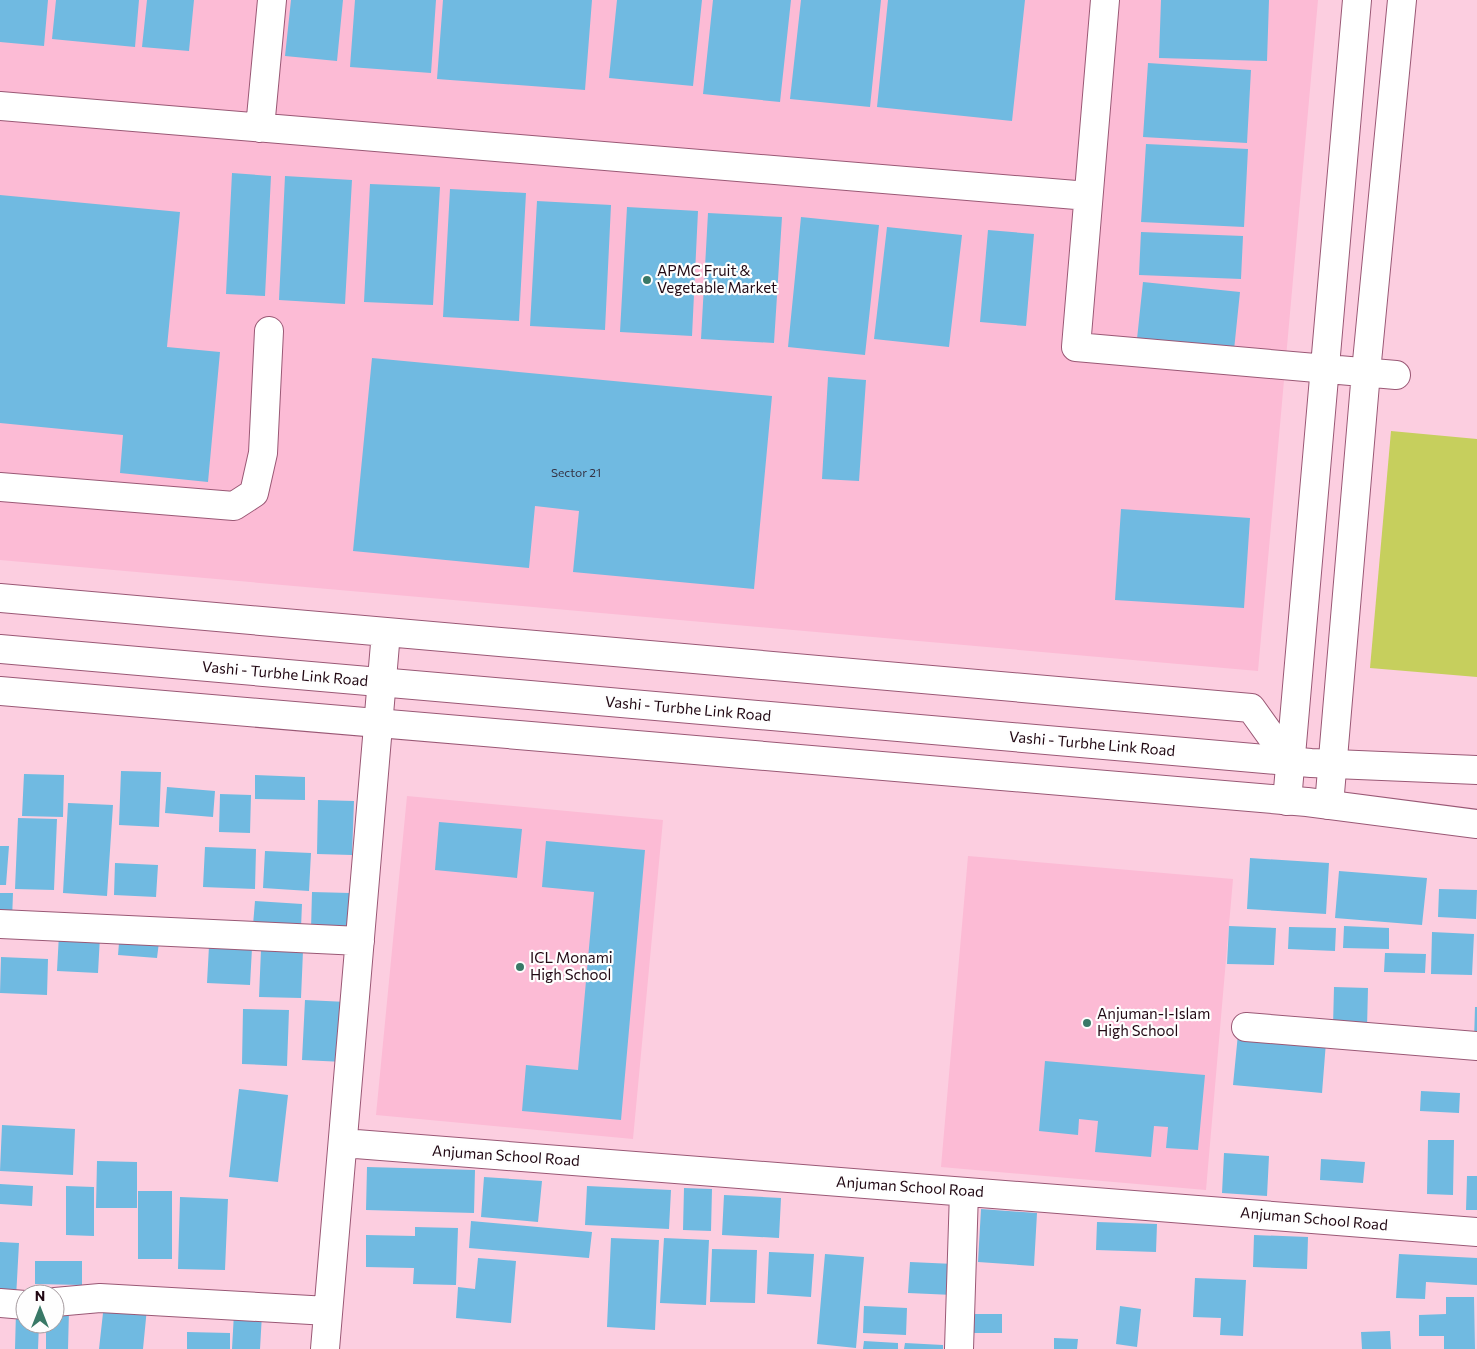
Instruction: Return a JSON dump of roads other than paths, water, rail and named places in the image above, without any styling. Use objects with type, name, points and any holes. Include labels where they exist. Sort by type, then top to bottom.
[{"type":"street","points":[[260,128],[272,0]]},
{"type":"street","points":[[1105,0],[1076,347],[1396,375]]},
{"type":"street","points":[[1287,801],[1357,0]]},
{"type":"street","points":[[1328,805],[1366,372],[1402,0]]},
{"type":"street","points":[[0,106],[1088,196]]},
{"type":"street","points":[[0,487],[234,506],[254,493],[263,453],[269,331]]},
{"type":"street","points":[[0,598],[1251,708],[1289,761]]},
{"type":"street","points":[[325,1349],[386,632]]},
{"type":"street","name":"Vashi - Turbhe Link Road","points":[[0,649],[1289,761],[1377,766]]},
{"type":"street","points":[[0,691],[1287,801],[1477,824]]},
{"type":"street","points":[[1377,766],[1477,754]]},
{"type":"street","points":[[1377,766],[1477,770]]},
{"type":"street","points":[[1373,811],[1477,840]]},
{"type":"street","points":[[0,924],[360,941]]},
{"type":"street","points":[[1246,1027],[1477,1046]]},
{"type":"street","name":"Anjuman School Road","points":[[343,1143],[1477,1232]]},
{"type":"street","points":[[959,1349],[964,1192]]},
{"type":"street","points":[[65,1301],[100,1298],[328,1311]]},
{"type":"street","points":[[0,1303],[15,1304]]},
{"type":"place","name":"APMC Fruit & Vegetable Market","points":[[647,280]]},
{"type":"place","name":"ICL Monami High School","points":[[520,967]]},
{"type":"place","name":"Anjuman-I-Islam High School","points":[[1087,1023]]}]
